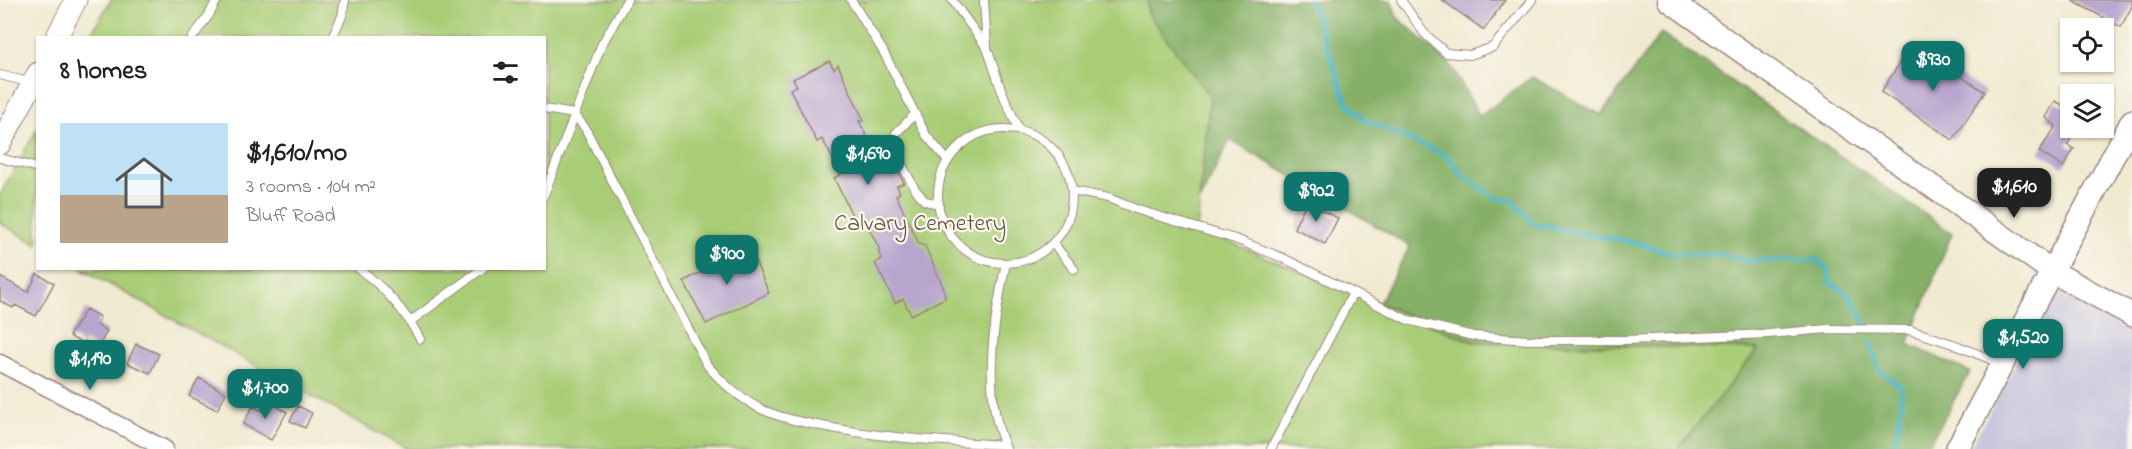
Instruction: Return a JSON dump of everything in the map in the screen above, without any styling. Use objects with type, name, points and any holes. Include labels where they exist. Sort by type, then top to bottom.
[{"type":"main road","points":[[1669,0],[2053,272],[2132,315]]},
{"type":"main road","points":[[1957,449],[2132,121]]},
{"type":"street","points":[[57,36],[76,0]]},
{"type":"street","points":[[0,144],[35,78]]},
{"type":"street","points":[[0,363],[156,447]]},
{"type":"lane","points":[[193,36],[217,0]]},
{"type":"lane","points":[[333,36],[342,16],[345,0]]},
{"type":"lane","points":[[546,190],[601,46],[627,0]]},
{"type":"lane","points":[[851,0],[883,51],[926,135],[948,161]]},
{"type":"lane","points":[[952,0],[987,48]]},
{"type":"lane","points":[[984,0],[987,48],[1002,92],[1019,130]]},
{"type":"lane","points":[[1401,0],[1424,33],[1446,53],[1470,55],[1493,47],[1532,0]]},
{"type":"lane","points":[[0,75],[35,78]]},
{"type":"lane","points":[[546,109],[574,114],[585,128],[707,365],[726,387],[759,408],[785,418],[837,429],[899,438],[1005,447],[996,415],[991,363],[996,309],[1006,263]]},
{"type":"lane","points":[[915,114],[896,133],[896,154],[915,189],[925,201],[939,204]]},
{"type":"lane","points":[[1002,128],[1019,130],[1039,137],[1056,151],[1068,170],[1072,191],[1071,210],[1064,228],[1053,243],[1039,254],[1023,260],[1006,263],[987,260],[969,252],[954,239],[944,223],[939,204],[940,182],[948,161],[958,148],[978,135],[1002,128]]},
{"type":"lane","points":[[0,158],[36,167]]},
{"type":"lane","points":[[1072,191],[1108,198],[1138,210],[1235,239],[1283,258],[1408,320],[1473,336],[1528,340],[1626,340],[1828,329],[1910,330],[1953,344],[2003,365]]},
{"type":"lane","points":[[1053,243],[1074,269]]},
{"type":"lane","points":[[360,270],[411,321],[420,339]]},
{"type":"lane","points":[[411,321],[480,270]]},
{"type":"lane","points":[[1271,449],[1353,293]]},
{"type":"shaded area","points":[[2057,290],[2132,333],[2132,449],[1969,449]]},
{"type":"green space","name":"Calvary Cemetery","points":[[111,0],[1147,0],[1149,14],[1210,97],[1197,229],[1473,342],[1758,349],[1678,449],[407,449],[84,270],[546,270],[546,36],[90,36]]},
{"type":"green space","points":[[1147,0],[1391,0],[1397,17],[1450,64],[1480,116],[1532,77],[1601,115],[1661,33],[1952,233],[1908,344],[1970,372],[1926,449],[1678,449],[1758,349],[1473,342],[1379,303],[1410,246],[1230,140],[1199,202],[1210,97],[1148,14]]},
{"type":"green space","points":[[36,131],[36,243],[0,223],[0,195]]},
{"type":"building","points":[[1442,0],[1505,0],[1484,30]]},
{"type":"building","points":[[2071,0],[2132,0],[2132,6],[2121,27],[2114,23],[2114,18],[2104,18]]},
{"type":"building","points":[[1912,44],[1985,92],[1953,140],[1881,92]]},
{"type":"building","points":[[829,61],[834,69],[838,65],[864,121],[859,121],[881,165],[885,162],[889,169],[895,166],[904,183],[897,186],[900,193],[896,195],[919,244],[925,246],[944,289],[945,298],[911,315],[903,299],[895,303],[875,263],[882,259],[878,251],[880,250],[864,219],[856,223],[834,178],[841,174],[822,139],[817,142],[790,89],[797,86],[793,79]]},
{"type":"building","points":[[2055,101],[2060,104],[2060,138],[2071,138],[2067,145],[2074,149],[2063,167],[2039,152],[2056,126],[2046,118]]},
{"type":"building","points":[[1306,203],[1338,218],[1325,244],[1294,228]]},
{"type":"building","points":[[749,247],[769,293],[706,324],[684,281]]},
{"type":"building","points":[[37,274],[54,283],[36,316],[15,305],[13,308],[0,301],[0,277],[28,292]]},
{"type":"building","points":[[86,309],[100,317],[97,325],[107,331],[98,348],[84,341],[83,344],[69,336]]},
{"type":"building","points":[[136,344],[159,354],[150,373],[127,363]]},
{"type":"building","points":[[199,378],[226,393],[217,410],[189,396]]},
{"type":"building","points":[[271,403],[287,412],[271,440],[243,424],[253,406],[266,413]]},
{"type":"building","points":[[298,406],[312,413],[305,428],[290,421]]},
{"type":"waterway","points":[[1310,0],[1347,103],[1365,120],[1447,156],[1461,174],[1495,198],[1513,201],[1533,223],[1638,243],[1673,254],[1720,254],[1751,261],[1818,260],[1828,271],[1830,283],[1852,299],[1865,324]]},
{"type":"waterway","points":[[1870,341],[1879,369],[1901,387],[1900,419],[1892,449]]}]
